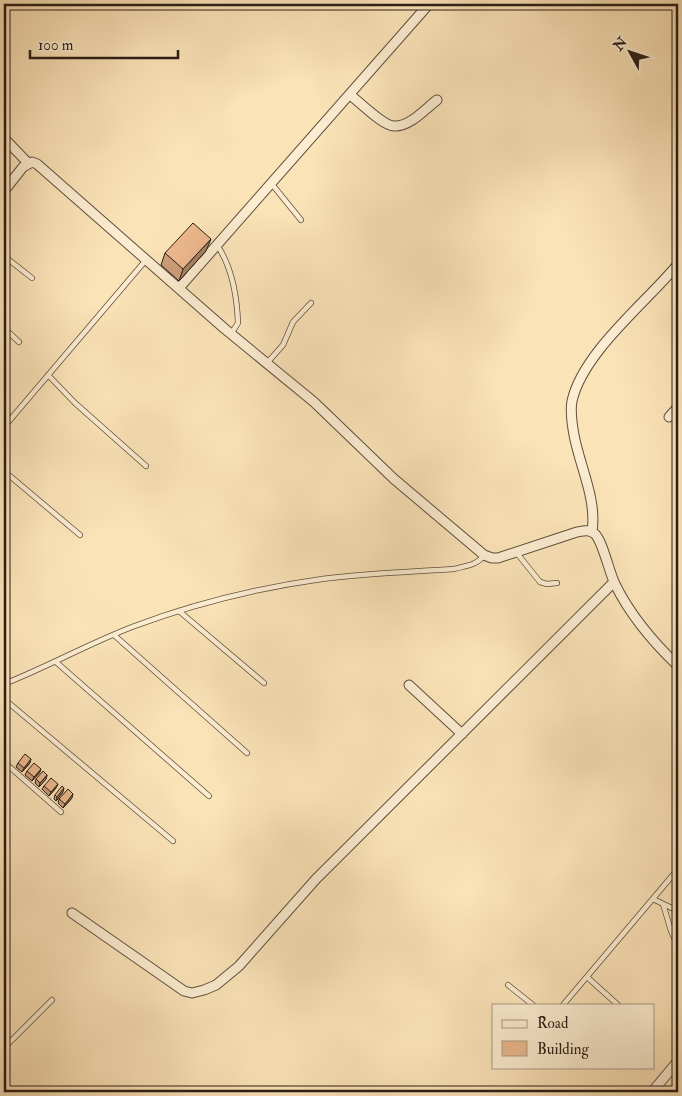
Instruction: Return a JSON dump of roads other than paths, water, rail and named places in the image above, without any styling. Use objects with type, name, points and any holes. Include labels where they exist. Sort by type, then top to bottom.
[{"type":"street","points":[[179,288],[429,4]]},
{"type":"street","points":[[350,95],[386,124],[396,127],[410,121],[437,100]]},
{"type":"street","points":[[4,138],[28,163]]},
{"type":"street","points":[[4,191],[23,166],[32,162],[37,164],[232,334],[314,402],[394,479],[484,555],[498,558],[577,532],[588,530],[592,532],[598,539],[614,582],[641,627],[678,666]]},
{"type":"street","points":[[592,532],[591,501],[571,418],[575,391],[582,374],[597,354],[678,264]]},
{"type":"street","points":[[669,417],[678,407]]},
{"type":"street","points":[[72,913],[184,991],[192,993],[216,985],[239,966],[316,879],[614,582]]},
{"type":"street","points":[[409,685],[462,734]]},
{"type":"street","points":[[652,1092],[678,1061]]},
{"type":"lane","points":[[272,184],[301,220]]},
{"type":"lane","points":[[217,245],[228,265],[234,296],[238,323],[232,334]]},
{"type":"lane","points":[[4,256],[32,278]]},
{"type":"lane","points":[[4,426],[146,260]]},
{"type":"lane","points":[[267,363],[283,345],[295,320],[311,303]]},
{"type":"lane","points":[[4,328],[19,342]]},
{"type":"lane","points":[[48,375],[75,403],[146,466]]},
{"type":"lane","points":[[4,471],[80,535]]},
{"type":"lane","points":[[516,552],[540,582],[547,584],[557,583]]},
{"type":"lane","points":[[4,684],[114,634],[180,611],[225,598],[321,579],[454,568],[474,564],[481,560],[484,555]]},
{"type":"lane","points":[[180,611],[264,683]]},
{"type":"lane","points":[[114,634],[248,752]]},
{"type":"lane","points":[[56,662],[210,796]]},
{"type":"lane","points":[[4,699],[174,841]]},
{"type":"lane","points":[[4,762],[61,812]]},
{"type":"lane","points":[[564,1004],[678,869]]},
{"type":"lane","points":[[653,899],[678,911]]},
{"type":"lane","points":[[663,904],[671,931],[678,946]]},
{"type":"lane","points":[[587,977],[617,1004]]},
{"type":"lane","points":[[508,985],[532,1004]]},
{"type":"lane","points":[[4,1048],[52,1000]]}]
